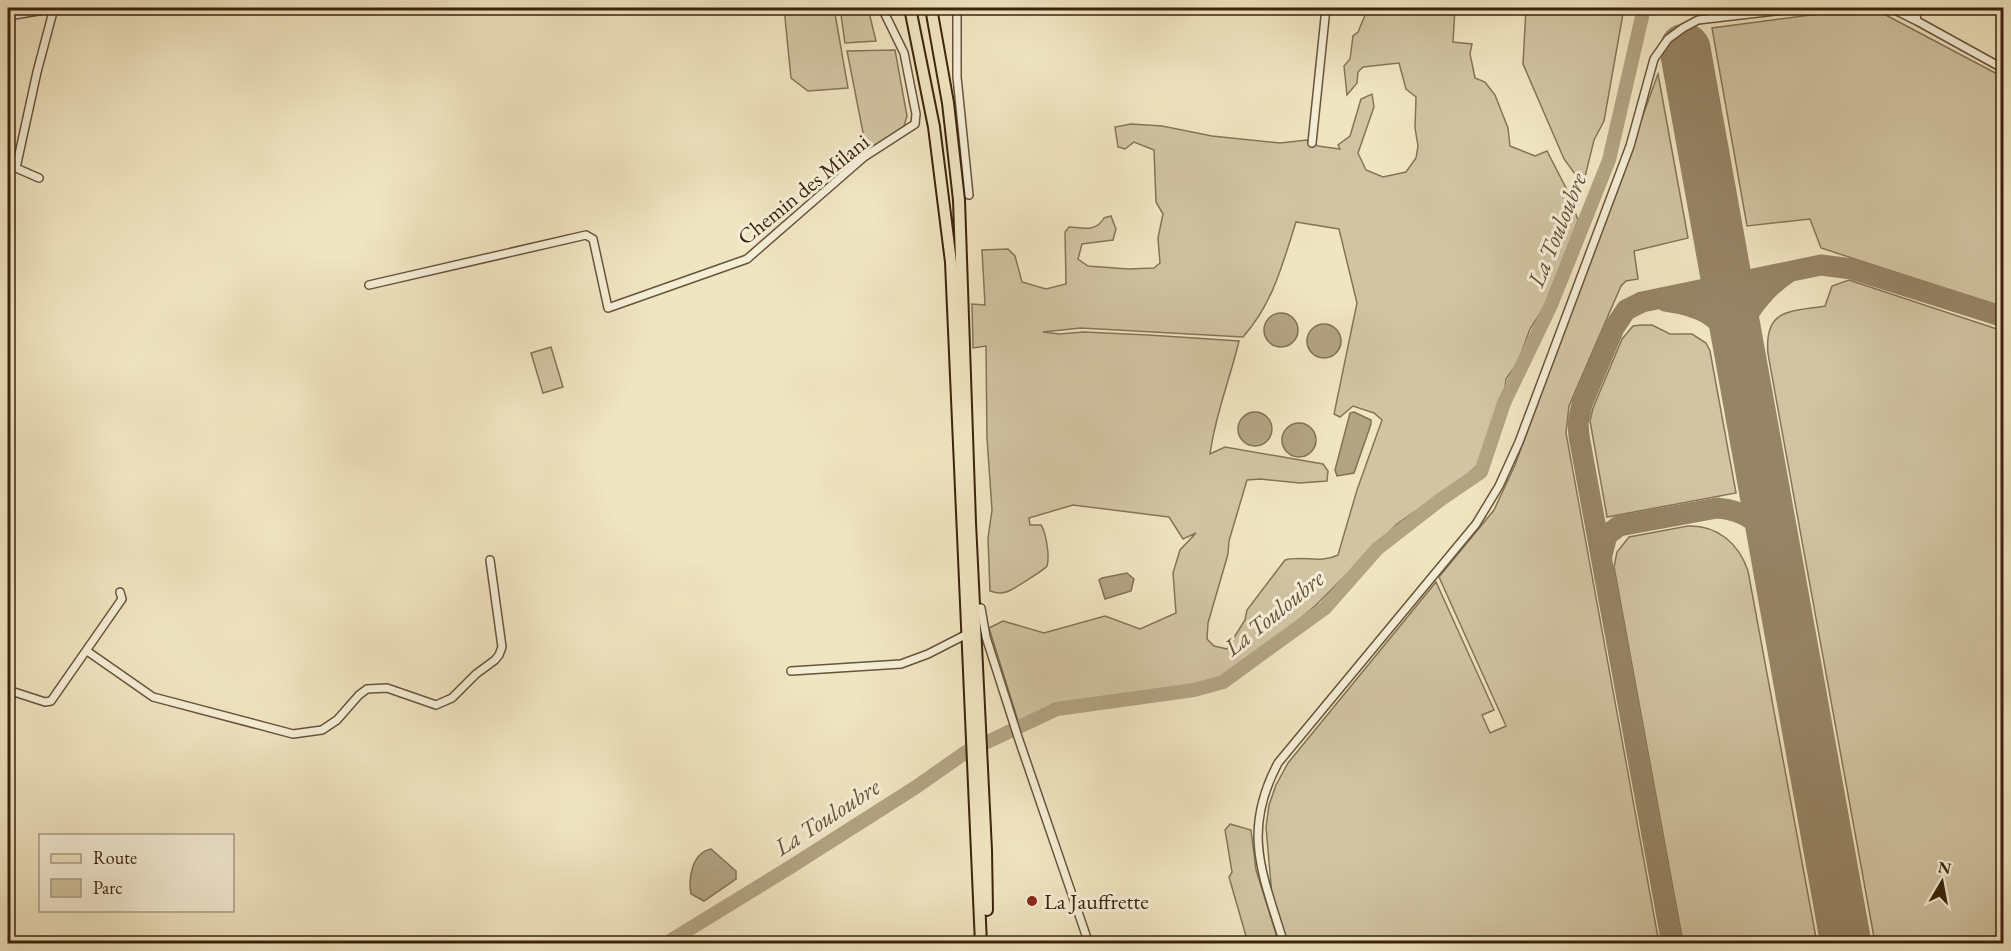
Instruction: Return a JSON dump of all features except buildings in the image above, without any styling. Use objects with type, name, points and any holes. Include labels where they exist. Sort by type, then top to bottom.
[{"type":"main road","points":[[910,8],[934,127],[951,262],[972,632],[981,944]]},
{"type":"main road","points":[[931,8],[948,103],[959,200],[970,512],[971,610]]},
{"type":"main road","points":[[977,762],[988,944]]},
{"type":"street","points":[[8,16],[56,8],[37,72],[16,168],[39,178]]},
{"type":"street","name":"Chemin des Milani","points":[[369,285],[586,235],[593,239],[608,309],[747,259],[864,157],[915,124],[904,53],[882,8]]},
{"type":"street","points":[[957,8],[957,77],[969,195]]},
{"type":"street","points":[[1312,143],[1326,8]]},
{"type":"street","points":[[1284,944],[1262,872],[1257,842],[1262,801],[1269,782],[1278,763],[1476,524],[1499,486],[1519,442],[1630,146],[1654,59],[1668,39],[1698,20],[1800,8]]},
{"type":"street","points":[[1891,8],[2004,69]]},
{"type":"street","points":[[1915,8],[1917,21]]},
{"type":"street","points":[[87,651],[153,698],[293,734],[322,730],[337,720],[367,689],[387,688],[436,705],[443,704],[500,655],[502,638],[490,560]]},
{"type":"street","points":[[8,690],[45,702],[51,701],[122,599],[120,592]]},
{"type":"street","points":[[971,610],[981,608],[986,637],[1019,740],[1089,944]]},
{"type":"street","points":[[791,671],[901,664],[928,654],[972,632]]},
{"type":"green space","points":[[784,8],[834,8],[848,88],[808,91],[791,78]]},
{"type":"green space","points":[[840,8],[868,8],[876,41],[845,43]]},
{"type":"green space","points":[[1368,8],[1455,8],[1453,42],[1472,44],[1470,54],[1475,78],[1485,82],[1495,95],[1508,128],[1510,146],[1535,156],[1547,151],[1566,188],[1578,220],[1546,304],[1530,329],[1518,362],[1506,379],[1504,394],[1478,465],[1397,524],[1315,606],[1264,649],[1216,680],[1141,694],[1053,704],[1019,724],[989,628],[1003,621],[1044,633],[1105,616],[1140,629],[1176,613],[1173,573],[1180,550],[1196,533],[1183,539],[1169,517],[1073,505],[1029,518],[1030,525],[1041,525],[1043,528],[1048,551],[1047,566],[1009,591],[999,593],[990,591],[988,538],[992,510],[987,438],[986,346],[973,348],[972,304],[985,305],[982,250],[1008,249],[1015,256],[1022,282],[1046,289],[1066,284],[1065,232],[1069,227],[1093,227],[1104,218],[1111,216],[1116,229],[1113,240],[1082,244],[1078,259],[1088,266],[1128,269],[1154,268],[1160,263],[1158,238],[1163,214],[1156,202],[1154,150],[1134,142],[1125,149],[1118,147],[1115,127],[1131,124],[1162,126],[1212,136],[1280,143],[1307,140],[1318,146],[1340,149],[1338,145],[1350,136],[1361,99],[1372,94],[1374,107],[1358,153],[1366,170],[1383,177],[1406,172],[1416,158],[1418,146],[1415,128],[1416,97],[1406,89],[1399,63],[1363,67],[1358,72],[1357,83],[1347,95],[1344,66],[1350,59],[1353,36],[1358,32]],"holes":[[[1296,222],[1339,229],[1357,303],[1334,414],[1340,417],[1353,406],[1374,413],[1382,420],[1357,490],[1338,555],[1325,559],[1285,560],[1247,610],[1245,620],[1227,649],[1214,646],[1207,639],[1208,623],[1247,480],[1300,483],[1327,481],[1328,471],[1323,464],[1225,447],[1210,454],[1215,425],[1239,341],[1084,332],[1059,334],[1043,332],[1081,328],[1243,337],[1270,297]]]},
{"type":"green space","points":[[1526,8],[1624,8],[1604,121],[1594,140],[1583,185],[1564,159],[1523,64]]},
{"type":"green space","points":[[1870,9],[1882,13],[2003,77],[2003,307],[1821,248],[1810,219],[1747,226],[1712,28]]},
{"type":"green space","points":[[895,50],[907,116],[904,126],[867,153],[847,51]]},
{"type":"green space","points":[[1658,74],[1688,238],[1634,251],[1638,279],[1626,281],[1621,286],[1569,406],[1566,433],[1659,943],[1288,943],[1272,896],[1266,827],[1269,805],[1276,785],[1288,763],[1436,582],[1494,710],[1482,715],[1490,733],[1506,726],[1439,577],[1494,510],[1515,465]]},
{"type":"green space","points":[[1849,280],[2003,331],[2003,943],[1875,943],[1768,354],[1770,328],[1775,320],[1791,312],[1825,306],[1832,286]]},
{"type":"green space","points":[[1652,325],[1670,334],[1692,334],[1706,343],[1710,351],[1736,493],[1607,517],[1590,421],[1593,408],[1622,339],[1633,326]]},
{"type":"green space","points":[[551,347],[563,387],[543,393],[531,353]]},
{"type":"green space","points":[[1688,526],[1709,529],[1726,538],[1739,552],[1748,571],[1817,943],[1683,943],[1614,567],[1617,552],[1629,537]]},
{"type":"green space","points":[[1230,824],[1251,830],[1256,870],[1279,943],[1248,943],[1229,877],[1232,872],[1225,830]]},
{"type":"shaded area","points":[[1281,313],[1293,318],[1298,330],[1293,342],[1281,347],[1269,342],[1264,330],[1269,318]]},
{"type":"shaded area","points":[[1324,324],[1336,329],[1341,341],[1336,353],[1324,358],[1312,353],[1307,341],[1312,329]]},
{"type":"shaded area","points":[[1255,412],[1267,417],[1272,429],[1267,441],[1255,446],[1243,441],[1238,429],[1243,417]]},
{"type":"shaded area","points":[[1354,412],[1371,420],[1371,424],[1354,473],[1337,476],[1335,470],[1350,413]]},
{"type":"shaded area","points":[[1299,423],[1311,428],[1316,440],[1311,452],[1299,457],[1287,452],[1282,440],[1287,428]]},
{"type":"shaded area","points":[[1127,573],[1134,579],[1131,591],[1105,599],[1099,580]]},
{"type":"shaded area","points":[[711,849],[736,871],[736,879],[704,901],[691,894],[690,881],[699,855]]},
{"type":"waterway","name":"La Touloubre","points":[[665,944],[916,787],[966,752],[1057,709],[1194,690],[1223,682],[1325,608],[1377,549],[1440,500],[1481,472],[1504,403],[1551,305],[1609,160],[1644,8]]},
{"type":"taxiway","points":[[1672,944],[1579,436],[1578,423],[1582,404],[1614,328],[1626,310],[1642,302],[1821,265],[1852,269],[2004,317]]},
{"type":"taxiway","points":[[1738,348],[1741,329],[1754,305],[1767,290],[1789,272]]},
{"type":"taxiway","points":[[1665,301],[1689,306],[1709,314],[1724,328],[1738,348]]},
{"type":"taxiway","points":[[1602,555],[1607,535],[1619,526],[1717,508],[1727,509],[1752,519],[1764,531],[1774,547]]},
{"type":"runway","points":[[1685,49],[1846,944]]},
{"type":"place","name":"La Jauffrette","points":[[1032,901]]}]
